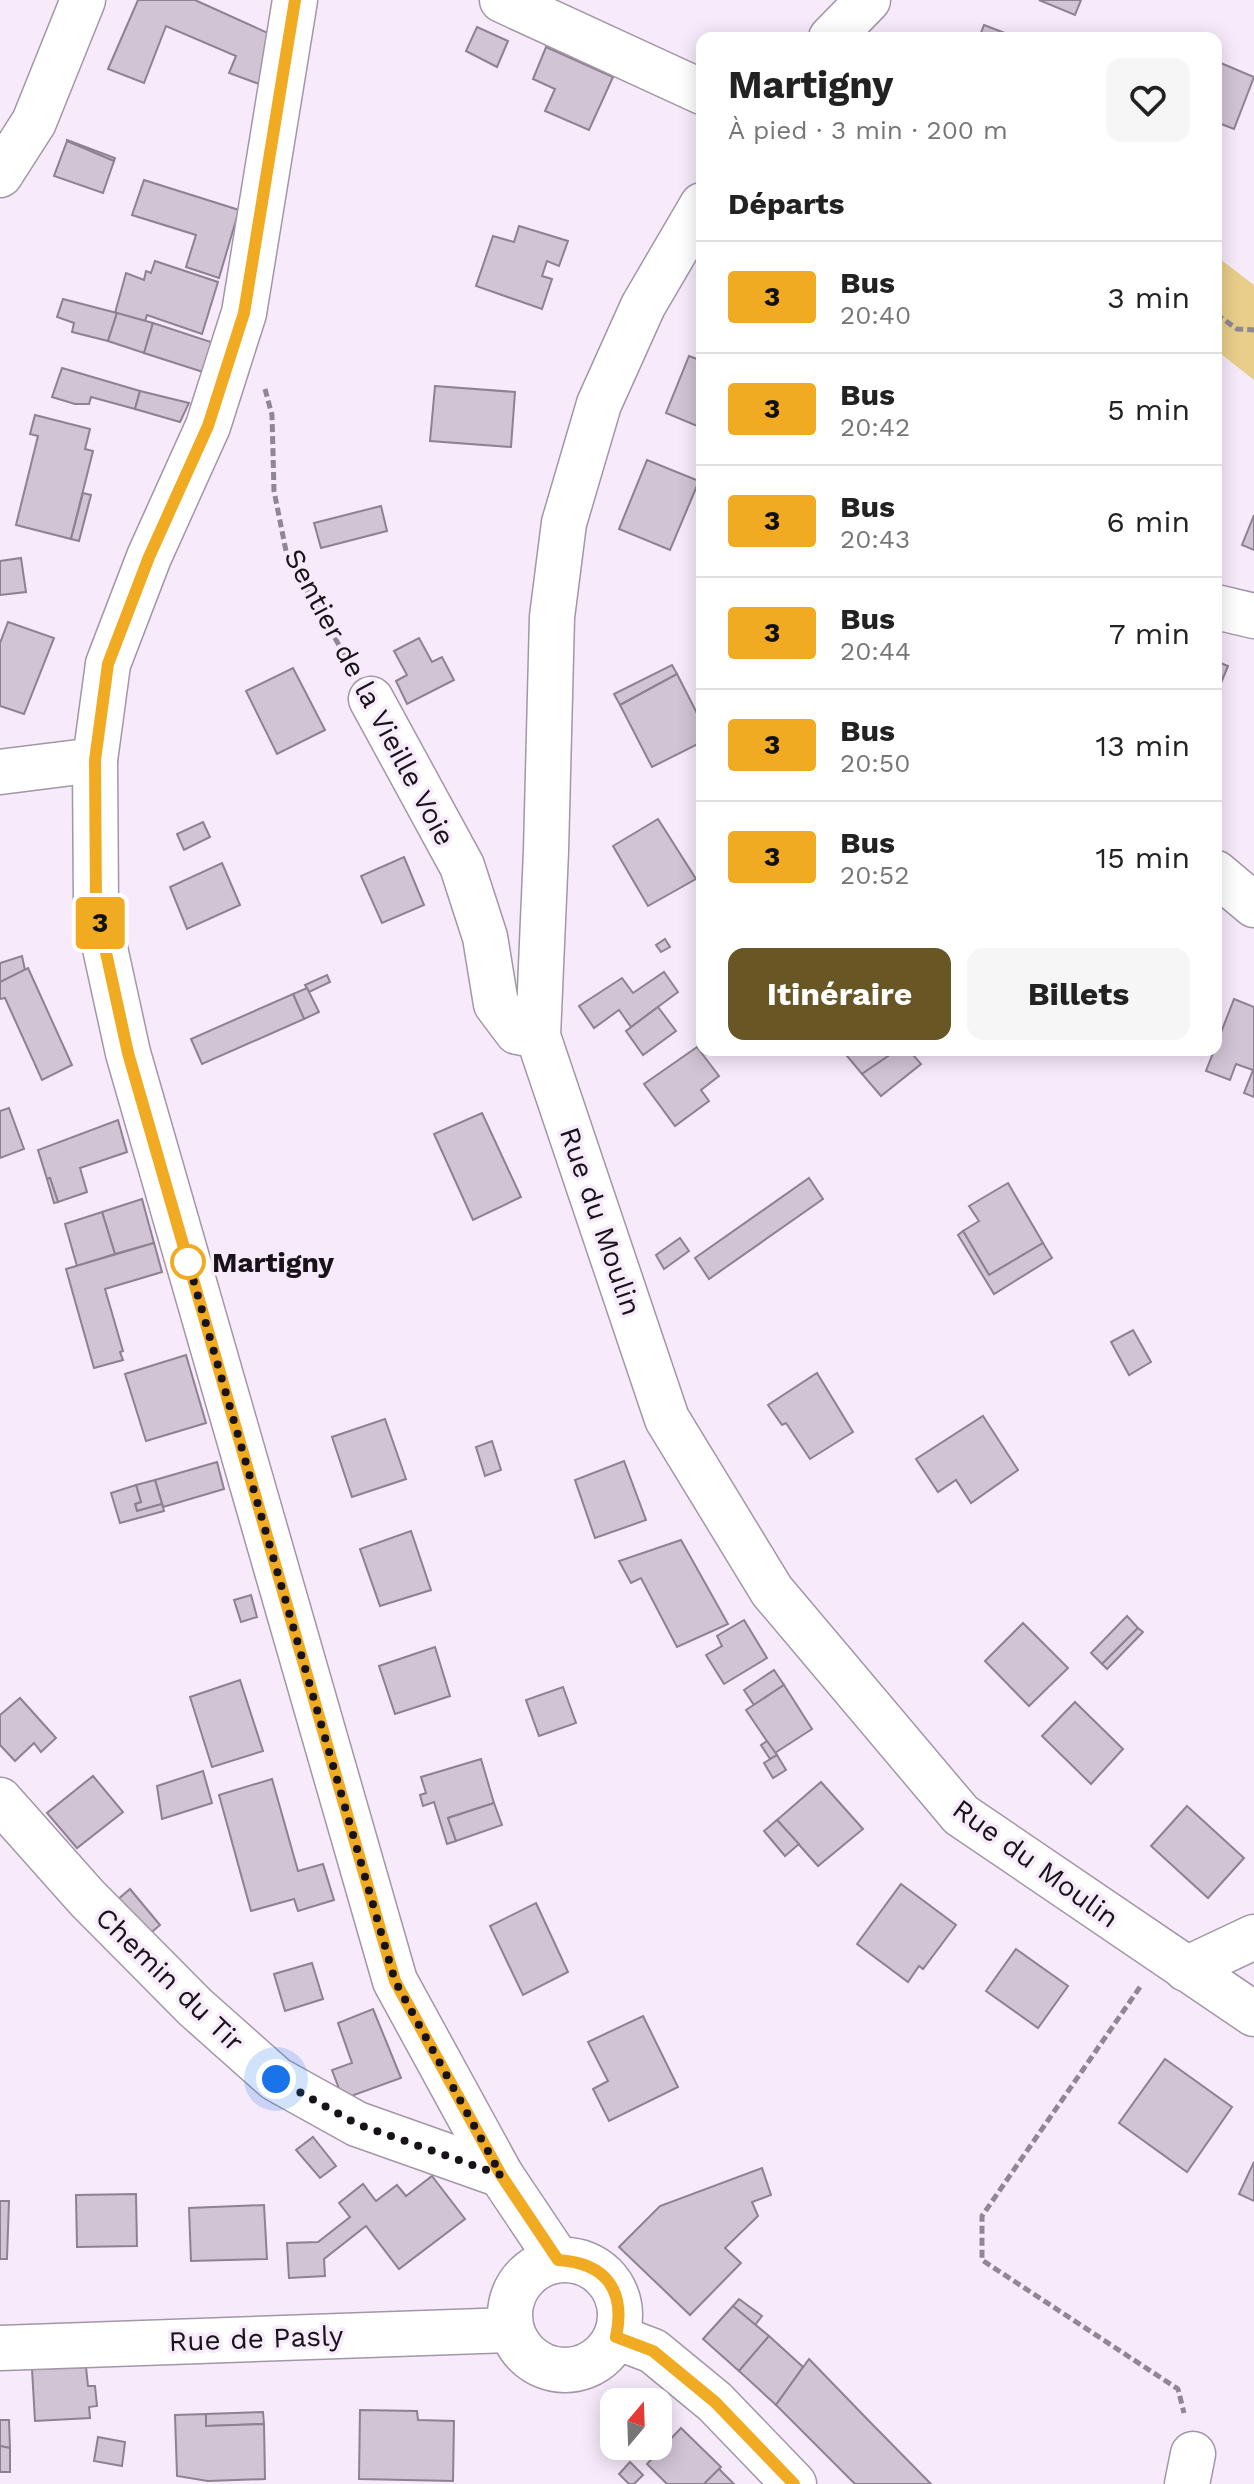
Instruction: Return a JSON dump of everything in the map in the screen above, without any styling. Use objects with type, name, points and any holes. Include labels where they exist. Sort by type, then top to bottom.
[{"type":"street","points":[[0,175],[34,122],[83,0]]},
{"type":"street","points":[[295,0],[244,313],[208,426],[149,557],[108,664],[95,760],[96,907],[137,1083],[395,1981],[501,2175],[558,2260]]},
{"type":"street","points":[[502,0],[696,89]]},
{"type":"street","name":"Rue du Moulin","points":[[696,215],[643,306],[599,404],[564,523],[552,617],[538,1036],[667,1419],[772,1591],[961,1815],[1254,2014]]},
{"type":"street","points":[[1222,608],[1254,616]]},
{"type":"street","name":"Sentier de la Vieille Voie","points":[[371,699],[462,866],[485,937],[496,1004],[517,1032],[538,1036]]},
{"type":"street","points":[[0,772],[95,760]]},
{"type":"street","points":[[1222,878],[1254,905]]},
{"type":"street","name":"Chemin du Tir","points":[[0,1800],[87,1898],[195,2007],[276,2079],[357,2124],[501,2175]]},
{"type":"street","points":[[1174,1961],[1254,1937]]},
{"type":"street","points":[[558,2260],[577,2261],[595,2269],[609,2282],[618,2299],[620,2318],[616,2337],[605,2353],[590,2365],[571,2370],[551,2369],[533,2360],[519,2347],[511,2330],[510,2311],[514,2292],[525,2277],[540,2265],[558,2260]]},
{"type":"street","name":"Rue de Pasly","points":[[0,2348],[511,2330]]},
{"type":"street","points":[[616,2337],[653,2351],[715,2402],[794,2484]]},
{"type":"path","points":[[1222,318],[1237,329],[1254,330]]},
{"type":"path","name":"Sentier de la Vieille Voie","points":[[237,335],[262,377],[272,415],[274,491],[287,556],[371,699]]},
{"type":"path","points":[[1174,1961],[982,2216],[982,2260],[1178,2389],[1190,2469]]},
{"type":"shaded area","points":[[1222,261],[1254,285],[1254,380],[1222,355]]},
{"type":"building","points":[[138,0],[195,0],[270,34],[259,84],[229,73],[236,56],[166,26],[144,83],[108,69]]},
{"type":"building","points":[[1039,0],[1081,0],[1075,15]]},
{"type":"building","points":[[984,25],[1002,32],[981,32]]},
{"type":"building","points":[[477,27],[508,41],[497,67],[466,51]]},
{"type":"building","points":[[546,47],[613,77],[589,130],[545,111],[555,89],[533,79]]},
{"type":"building","points":[[1222,64],[1254,77],[1234,129],[1222,124]]},
{"type":"building","points":[[67,141],[115,158],[114,161]]},
{"type":"building","points":[[67,141],[114,161],[103,193],[54,176]]},
{"type":"building","points":[[144,180],[239,210],[219,278],[186,267],[196,235],[132,215]]},
{"type":"building","points":[[519,226],[568,241],[559,266],[547,261],[542,276],[552,279],[542,309],[476,286],[493,236],[514,242]]},
{"type":"building","points":[[155,261],[218,282],[202,334],[147,315],[145,321],[115,313],[126,273],[144,280],[146,271],[151,273]]},
{"type":"building","points":[[63,299],[117,313],[108,341],[72,332],[74,323],[57,317]]},
{"type":"building","points":[[117,313],[153,323],[144,353],[108,341]]},
{"type":"building","points":[[153,323],[214,343],[203,372],[144,353]]},
{"type":"building","points":[[689,356],[696,359],[696,426],[666,413]]},
{"type":"building","points":[[62,368],[140,391],[135,409],[91,397],[89,404],[75,404],[52,397]]},
{"type":"building","points":[[435,386],[515,392],[511,447],[430,441]]},
{"type":"building","points":[[140,391],[189,403],[180,422],[135,409]]},
{"type":"building","points":[[35,415],[90,429],[85,449],[93,451],[71,539],[16,525],[38,436],[30,434]]},
{"type":"building","points":[[647,460],[696,480],[696,488],[670,550],[619,529]]},
{"type":"building","points":[[83,493],[91,495],[79,541],[71,539]]},
{"type":"building","points":[[381,506],[387,531],[321,548],[314,523]]},
{"type":"building","points":[[1254,515],[1254,550],[1242,545]]},
{"type":"building","points":[[21,558],[26,592],[0,595],[0,561]]},
{"type":"building","points":[[8,622],[54,638],[24,714],[0,706],[0,643]]},
{"type":"building","points":[[419,638],[432,662],[442,657],[454,680],[407,704],[396,681],[407,675],[394,651]]},
{"type":"building","points":[[1222,664],[1228,666],[1222,680]]},
{"type":"building","points":[[672,665],[677,674],[620,705],[614,694]]},
{"type":"building","points":[[293,668],[325,730],[277,754],[246,691]]},
{"type":"building","points":[[677,674],[696,711],[696,745],[652,767],[620,705]]},
{"type":"building","points":[[658,819],[696,879],[648,906],[613,846]]},
{"type":"building","points":[[203,822],[210,837],[184,850],[177,834]]},
{"type":"building","points":[[404,857],[424,905],[382,923],[361,876]]},
{"type":"building","points":[[222,863],[240,905],[187,929],[170,887]]},
{"type":"building","points":[[665,939],[670,947],[661,952],[656,945]]},
{"type":"building","points":[[22,956],[25,970],[0,982],[0,963]]},
{"type":"building","points":[[28,968],[72,1065],[42,1080],[5,998],[0,999],[0,982]]},
{"type":"building","points":[[664,972],[678,992],[631,1027],[619,1010],[594,1028],[579,1006],[622,978],[633,993]]},
{"type":"building","points":[[327,975],[330,982],[309,992],[305,985]]},
{"type":"building","points":[[307,988],[319,1012],[304,1019],[293,994]]},
{"type":"building","points":[[293,994],[304,1019],[202,1064],[191,1039]]},
{"type":"building","points":[[1234,999],[1254,1007],[1254,1097],[1244,1093],[1253,1070],[1236,1064],[1230,1080],[1206,1071],[1212,1056],[1222,1056],[1222,1030]]},
{"type":"building","points":[[658,1007],[676,1031],[643,1055],[626,1031]]},
{"type":"building","points":[[696,1048],[696,1056],[704,1056],[719,1076],[701,1090],[709,1101],[675,1126],[644,1084]]},
{"type":"building","points":[[847,1056],[888,1056],[862,1074]]},
{"type":"building","points":[[888,1056],[914,1056],[921,1064],[881,1096],[862,1074]]},
{"type":"building","points":[[9,1108],[24,1149],[0,1158],[0,1111]]},
{"type":"building","points":[[482,1113],[521,1197],[473,1220],[434,1134]]},
{"type":"building","points":[[118,1120],[127,1152],[80,1168],[87,1192],[58,1202],[38,1150]]},
{"type":"building","points":[[50,1178],[58,1202],[54,1203],[47,1179]]},
{"type":"building","points":[[809,1178],[823,1199],[709,1279],[695,1258]]},
{"type":"building","points":[[1008,1183],[1043,1243],[989,1275],[963,1231],[979,1221],[969,1206]]},
{"type":"building","points":[[142,1199],[154,1243],[115,1254],[102,1212]]},
{"type":"building","points":[[102,1212],[115,1254],[77,1266],[65,1224]]},
{"type":"building","points":[[963,1231],[989,1275],[1043,1243],[1052,1258],[994,1294],[958,1235]]},
{"type":"building","points":[[680,1238],[689,1251],[664,1269],[656,1255]]},
{"type":"building","points":[[154,1243],[162,1272],[105,1289],[123,1360],[94,1368],[66,1269]]},
{"type":"building","points":[[1133,1330],[1151,1362],[1129,1375],[1111,1342]]},
{"type":"building","points":[[186,1355],[206,1423],[146,1441],[125,1374]]},
{"type":"building","points":[[817,1373],[853,1432],[810,1459],[786,1423],[782,1425],[768,1405]]},
{"type":"building","points":[[983,1416],[1018,1470],[971,1503],[956,1480],[938,1492],[916,1459]]},
{"type":"building","points":[[385,1419],[406,1479],[352,1497],[332,1437]]},
{"type":"building","points":[[492,1441],[501,1470],[485,1476],[476,1447]]},
{"type":"building","points":[[624,1461],[646,1520],[595,1538],[575,1480]]},
{"type":"building","points":[[217,1462],[224,1489],[163,1507],[155,1480]]},
{"type":"building","points":[[155,1480],[162,1504],[137,1511],[135,1504],[141,1502],[136,1485]]},
{"type":"building","points":[[136,1485],[141,1502],[135,1504],[137,1511],[162,1504],[164,1511],[120,1523],[111,1493]]},
{"type":"building","points":[[411,1531],[431,1590],[380,1606],[360,1549]]},
{"type":"building","points":[[681,1540],[728,1624],[677,1647],[641,1578],[631,1583],[619,1561]]},
{"type":"building","points":[[251,1595],[257,1617],[241,1622],[234,1600]]},
{"type":"building","points":[[1127,1616],[1138,1628],[1102,1664],[1091,1653]]},
{"type":"building","points":[[744,1620],[767,1658],[724,1684],[706,1655],[722,1646],[717,1636]]},
{"type":"building","points":[[1023,1623],[1068,1668],[1029,1706],[985,1661]]},
{"type":"building","points":[[1138,1628],[1143,1632],[1107,1669],[1102,1664]]},
{"type":"building","points":[[435,1647],[450,1696],[395,1714],[379,1666]]},
{"type":"building","points":[[774,1670],[784,1685],[754,1705],[744,1690]]},
{"type":"building","points":[[240,1680],[263,1751],[212,1767],[190,1697]]},
{"type":"building","points":[[784,1685],[812,1729],[775,1753],[746,1710]]},
{"type":"building","points":[[563,1687],[576,1723],[539,1736],[526,1700]]},
{"type":"building","points":[[20,1698],[56,1738],[41,1752],[34,1743],[15,1761],[0,1745],[0,1715]]},
{"type":"building","points":[[1075,1702],[1123,1749],[1091,1784],[1042,1736]]},
{"type":"building","points":[[767,1741],[777,1755],[770,1759],[761,1745]]},
{"type":"building","points":[[777,1755],[786,1770],[773,1778],[764,1763]]},
{"type":"building","points":[[481,1759],[494,1803],[448,1818],[456,1841],[447,1844],[434,1802],[423,1806],[420,1795],[426,1793],[421,1777]]},
{"type":"building","points":[[203,1771],[212,1803],[162,1819],[157,1786]]},
{"type":"building","points":[[93,1776],[123,1812],[77,1848],[47,1813]]},
{"type":"building","points":[[272,1779],[298,1871],[323,1864],[334,1900],[298,1911],[294,1899],[251,1911],[219,1795]]},
{"type":"building","points":[[821,1782],[863,1829],[818,1866],[777,1820]]},
{"type":"building","points":[[494,1803],[502,1825],[456,1841],[448,1818]]},
{"type":"building","points":[[1187,1806],[1244,1858],[1208,1898],[1151,1846]]},
{"type":"building","points":[[777,1820],[799,1844],[785,1856],[764,1831]]},
{"type":"building","points":[[901,1884],[956,1925],[923,1969],[919,1966],[908,1982],[857,1944]]},
{"type":"building","points":[[130,1889],[160,1925],[138,1944],[109,1907]]},
{"type":"building","points":[[536,1903],[568,1972],[523,1995],[490,1926]]},
{"type":"building","points":[[1016,1949],[1068,1986],[1038,2028],[986,1991]]},
{"type":"building","points":[[312,1963],[323,1999],[285,2011],[274,1974]]},
{"type":"building","points":[[373,2009],[401,2078],[343,2099],[332,2070],[352,2063],[338,2023]]},
{"type":"building","points":[[643,2016],[678,2087],[609,2121],[593,2089],[608,2081],[588,2042]]},
{"type":"building","points":[[1165,2059],[1232,2107],[1187,2172],[1119,2123]]},
{"type":"building","points":[[313,2137],[336,2166],[320,2178],[296,2150]]},
{"type":"building","points":[[1254,2162],[1254,2201],[1239,2194]]},
{"type":"building","points":[[762,2168],[771,2195],[752,2202],[758,2216],[725,2248],[741,2263],[690,2315],[619,2247],[660,2206]]},
{"type":"building","points":[[432,2176],[465,2219],[399,2269],[366,2226],[324,2259],[325,2276],[289,2278],[287,2243],[318,2242],[350,2217],[339,2203],[363,2184],[376,2201],[397,2185],[406,2196]]},
{"type":"building","points":[[136,2194],[137,2246],[77,2247],[76,2195]]},
{"type":"building","points":[[0,2201],[9,2201],[7,2259],[0,2259]]},
{"type":"building","points":[[264,2205],[267,2259],[191,2261],[189,2208]]},
{"type":"building","points":[[739,2299],[762,2316],[755,2325],[733,2306]]},
{"type":"building","points":[[733,2306],[769,2336],[739,2371],[703,2339]]},
{"type":"building","points":[[769,2336],[803,2367],[776,2405],[739,2371]]},
{"type":"building","points":[[809,2359],[931,2484],[855,2484],[776,2405]]},
{"type":"building","points":[[86,2367],[88,2386],[95,2386],[97,2406],[89,2407],[90,2418],[35,2421],[32,2369]]},
{"type":"building","points":[[360,2410],[417,2411],[418,2420],[454,2421],[453,2481],[359,2479]]},
{"type":"building","points":[[263,2412],[264,2424],[206,2426],[206,2414]]},
{"type":"building","points":[[206,2414],[206,2426],[264,2424],[265,2479],[208,2481],[177,2476],[175,2415]]},
{"type":"building","points":[[0,2420],[9,2420],[10,2448],[0,2446]]},
{"type":"building","points":[[681,2428],[721,2467],[704,2484],[667,2484],[647,2464],[651,2460],[672,2460],[672,2438]]},
{"type":"building","points":[[98,2437],[125,2442],[122,2466],[94,2461]]},
{"type":"building","points":[[0,2446],[10,2448],[10,2472],[0,2472]]},
{"type":"building","points":[[630,2462],[643,2475],[634,2484],[629,2484],[619,2474]]},
{"type":"building","points":[[719,2469],[734,2484],[704,2484]]},
{"type":"bus line","name":"3","points":[[295,0],[244,313],[208,426],[149,557],[108,664],[95,760],[96,907],[128,1053],[395,1981],[501,2175],[558,2260],[577,2261],[595,2269],[609,2282],[618,2299],[620,2318],[616,2337],[653,2351],[715,2402],[794,2484]]},
{"type":"place","name":"Martigny","points":[[188,1262]]},
{"type":"route","points":[[188,1262],[185,1251],[395,1981],[501,2175],[357,2124],[276,2079]]}]
